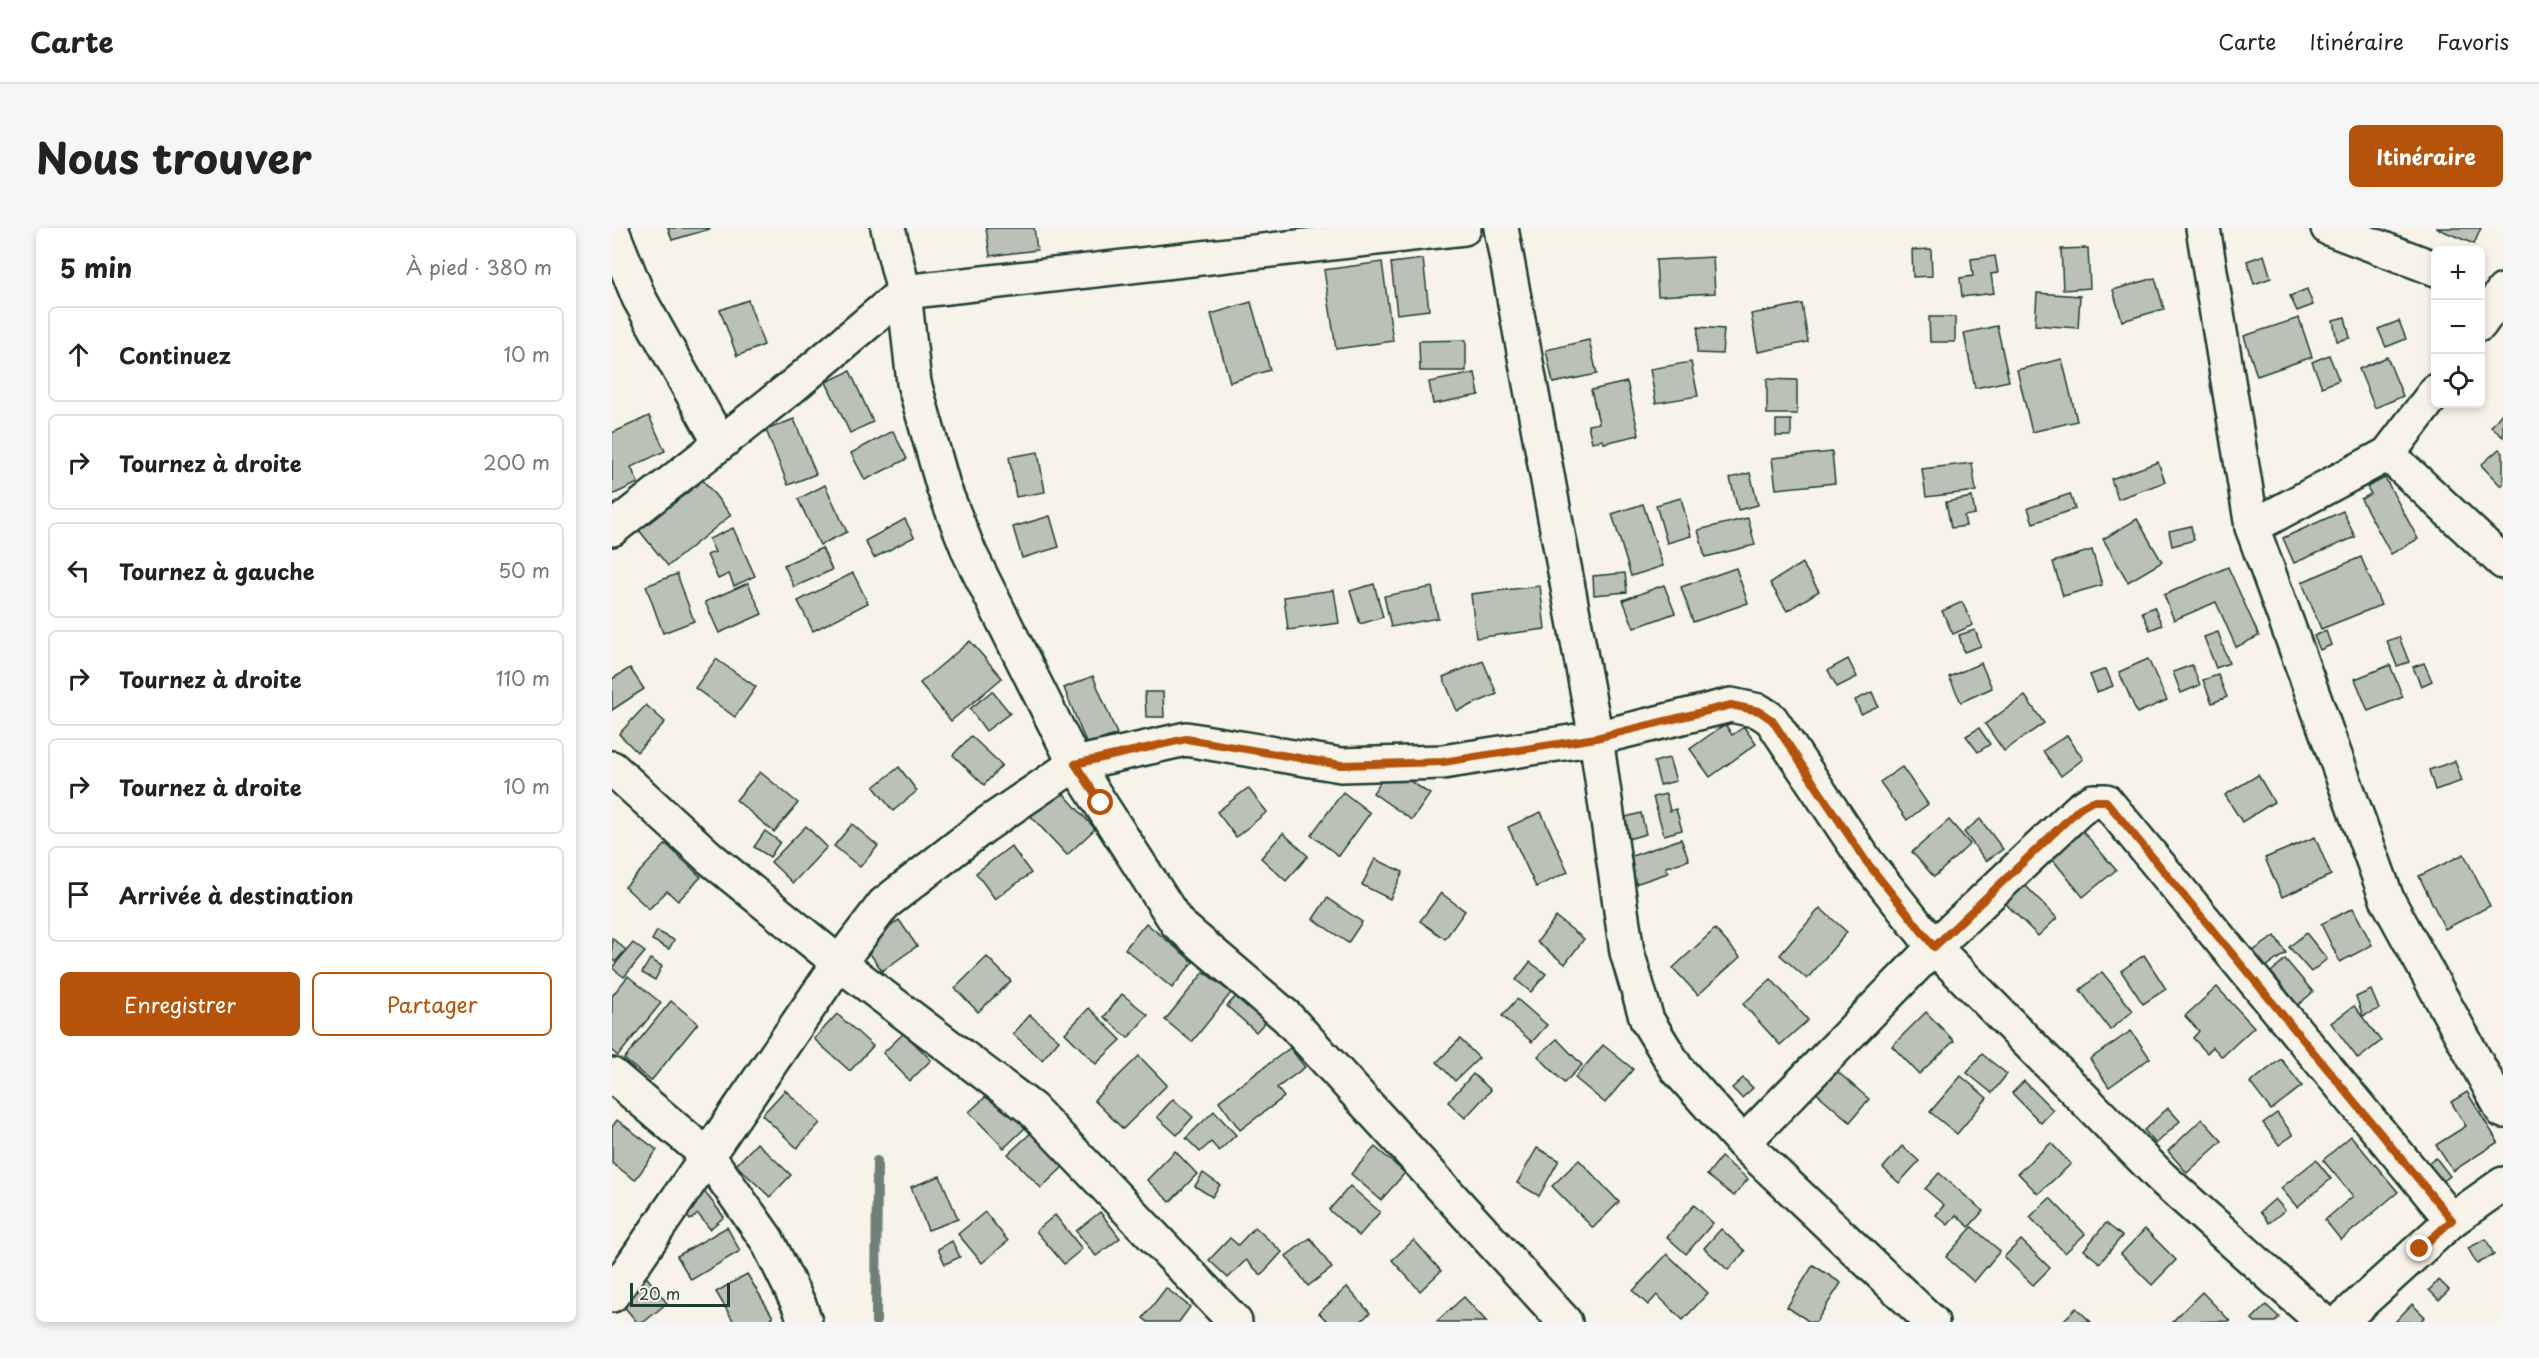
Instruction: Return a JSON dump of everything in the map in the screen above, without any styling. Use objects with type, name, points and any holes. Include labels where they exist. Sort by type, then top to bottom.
[{"type":"street","points":[[888,228],[904,292],[914,383],[944,489],[970,554],[1075,764],[1177,923],[1287,1017],[1566,1322]]},
{"type":"street","points":[[612,529],[793,386],[904,292],[1464,228]]},
{"type":"street","points":[[1501,228],[1596,738],[1627,952],[1647,1020],[1677,1069],[1743,1143],[1932,1322]]},
{"type":"street","points":[[2203,228],[2252,527],[2388,899],[2503,1111]]},
{"type":"street","points":[[2328,228],[2431,267]]},
{"type":"street","points":[[612,231],[639,298],[720,443]]},
{"type":"street","points":[[2485,314],[2495,289]]},
{"type":"street","points":[[2252,527],[2388,454],[2431,398]]},
{"type":"street","points":[[2388,454],[2503,562]]},
{"type":"street","points":[[612,1295],[839,963],[884,904],[984,826],[1075,764],[1186,739],[1341,765],[1443,762],[1596,738],[1731,705],[1759,711],[1772,720],[1865,860],[1934,947],[2162,1178],[2323,1322]]},
{"type":"street","points":[[612,768],[710,858],[839,963],[1032,1109],[1235,1322]]},
{"type":"street","points":[[1743,1143],[1934,947],[2080,808],[2093,801],[2106,801],[2452,1220]]},
{"type":"street","points":[[612,1075],[708,1156],[767,1240],[805,1322]]},
{"type":"street","points":[[2340,1322],[2452,1220],[2503,1185]]},
{"type":"building","points":[[668,228],[710,228],[710,229],[672,240]]},
{"type":"building","points":[[986,228],[1034,228],[1037,250],[990,256]]},
{"type":"building","points":[[2436,228],[2481,228],[2474,244]]},
{"type":"building","points":[[2088,248],[2090,288],[2063,290],[2061,249]]},
{"type":"building","points":[[1931,249],[1932,276],[1913,277],[1912,250]]},
{"type":"building","points":[[2264,255],[2271,278],[2254,284],[2247,261]]},
{"type":"building","points":[[1995,256],[1998,273],[1991,274],[1994,293],[1962,297],[1960,278],[1973,276],[1971,259]]},
{"type":"building","points":[[1713,257],[1715,293],[1658,296],[1656,260]]},
{"type":"building","points":[[1423,259],[1429,310],[1397,314],[1391,263]]},
{"type":"building","points":[[1382,262],[1393,341],[1336,349],[1324,270]]},
{"type":"building","points":[[2155,278],[2164,309],[2122,321],[2113,290]]},
{"type":"building","points":[[2307,289],[2313,305],[2297,311],[2290,296]]},
{"type":"building","points":[[2037,293],[2080,296],[2078,328],[2035,325]]},
{"type":"building","points":[[748,300],[764,345],[737,356],[720,310]]},
{"type":"building","points":[[1251,302],[1270,370],[1230,382],[1211,314]]},
{"type":"building","points":[[1802,304],[1808,342],[1758,352],[1751,314]]},
{"type":"building","points":[[1929,317],[1955,317],[1955,342],[1930,342]]},
{"type":"building","points":[[2345,317],[2350,338],[2337,341],[2333,320]]},
{"type":"building","points":[[2299,318],[2312,357],[2257,376],[2244,336]]},
{"type":"building","points":[[2399,321],[2406,339],[2386,347],[2378,329]]},
{"type":"building","points":[[1997,326],[2009,381],[1975,388],[1964,333]]},
{"type":"building","points":[[1698,327],[1724,329],[1722,354],[1697,353]]},
{"type":"building","points":[[1466,340],[1466,371],[1420,371],[1419,341]]},
{"type":"building","points":[[1589,340],[1597,374],[1553,383],[1546,350]]},
{"type":"building","points":[[2329,355],[2339,380],[2322,387],[2312,362]]},
{"type":"building","points":[[2387,357],[2403,396],[2375,408],[2359,369]]},
{"type":"building","points":[[2062,359],[2077,421],[2032,432],[2017,370]]},
{"type":"building","points":[[1691,362],[1698,396],[1656,403],[1650,369]]},
{"type":"building","points":[[850,371],[873,422],[850,433],[826,382]]},
{"type":"building","points":[[1475,373],[1479,395],[1433,404],[1429,382]]},
{"type":"building","points":[[1767,379],[1797,380],[1797,414],[1767,414]]},
{"type":"building","points":[[1627,382],[1639,435],[1604,443],[1603,440],[1592,442],[1588,425],[1599,423],[1591,390]]},
{"type":"building","points":[[2503,412],[2503,437],[2491,427]]},
{"type":"building","points":[[649,416],[665,451],[631,467],[638,483],[612,495],[612,433]]},
{"type":"building","points":[[794,419],[816,474],[788,485],[766,430]]},
{"type":"building","points":[[1776,420],[1791,420],[1791,436],[1776,436]]},
{"type":"building","points":[[893,431],[907,459],[865,480],[851,453]]},
{"type":"building","points":[[2499,449],[2503,453],[2503,484],[2501,486],[2481,465]]},
{"type":"building","points":[[1038,452],[1045,492],[1016,497],[1009,457]]},
{"type":"building","points":[[1832,452],[1835,483],[1776,489],[1772,458]]},
{"type":"building","points":[[2158,462],[2165,482],[2118,499],[2111,479]]},
{"type":"building","points":[[1972,463],[1976,491],[1926,497],[1922,469]]},
{"type":"building","points":[[1750,473],[1758,505],[1738,510],[1730,478]]},
{"type":"building","points":[[698,474],[731,515],[668,566],[634,524]]},
{"type":"building","points":[[2385,478],[2418,539],[2391,554],[2361,499],[2371,494],[2367,487]]},
{"type":"building","points":[[825,485],[847,532],[820,545],[798,499]]},
{"type":"building","points":[[2070,494],[2075,509],[2033,523],[2028,508]]},
{"type":"building","points":[[1972,497],[1975,514],[1964,516],[1966,526],[1951,528],[1946,502]]},
{"type":"building","points":[[1681,498],[1691,536],[1667,543],[1656,505]]},
{"type":"building","points":[[1643,504],[1663,566],[1631,576],[1612,514]]},
{"type":"building","points":[[2343,511],[2355,537],[2294,563],[2283,538]]},
{"type":"building","points":[[1050,516],[1059,547],[1022,558],[1013,527]]},
{"type":"building","points":[[1748,518],[1755,545],[1705,557],[1698,530]]},
{"type":"building","points":[[905,519],[914,537],[874,558],[865,541]]},
{"type":"building","points":[[2137,519],[2162,562],[2128,582],[2103,539]]},
{"type":"building","points":[[2191,526],[2194,540],[2172,546],[2169,531]]},
{"type":"building","points":[[733,528],[755,576],[734,586],[729,574],[718,579],[707,555],[715,552],[709,539]]},
{"type":"building","points":[[822,548],[832,570],[794,587],[784,565]]},
{"type":"building","points":[[2092,550],[2102,585],[2063,596],[2053,562]]},
{"type":"building","points":[[2361,557],[2381,605],[2321,629],[2302,582]]},
{"type":"building","points":[[1802,563],[1819,591],[1787,611],[1770,583]]},
{"type":"building","points":[[2228,567],[2259,636],[2236,647],[2216,602],[2174,620],[2164,595]]},
{"type":"building","points":[[1736,568],[1748,603],[1693,622],[1681,587]]},
{"type":"building","points":[[853,573],[868,603],[813,631],[798,601]]},
{"type":"building","points":[[1625,573],[1627,592],[1594,595],[1593,576]]},
{"type":"building","points":[[677,574],[694,621],[663,633],[646,586]]},
{"type":"building","points":[[748,583],[762,614],[719,633],[705,602]]},
{"type":"building","points":[[1374,584],[1383,617],[1360,624],[1350,591]]},
{"type":"building","points":[[1664,585],[1675,613],[1634,628],[1623,600]]},
{"type":"building","points":[[1540,586],[1545,629],[1476,638],[1471,594]]},
{"type":"building","points":[[1432,587],[1438,618],[1391,627],[1384,596]]},
{"type":"building","points":[[1334,590],[1339,623],[1288,630],[1284,597]]},
{"type":"building","points":[[1962,602],[1973,625],[1953,634],[1942,611]]},
{"type":"building","points":[[2154,607],[2162,625],[2150,630],[2142,612]]},
{"type":"building","points":[[1975,630],[1981,646],[1964,652],[1959,635]]},
{"type":"building","points":[[2326,631],[2331,645],[2320,650],[2314,636]]},
{"type":"building","points":[[2218,632],[2229,663],[2216,668],[2204,637]]},
{"type":"building","points":[[2399,637],[2409,662],[2397,666],[2387,641]]},
{"type":"building","points":[[970,641],[1002,678],[951,721],[920,683]]},
{"type":"building","points":[[716,659],[756,687],[735,717],[695,688]]},
{"type":"building","points":[[1848,659],[1857,677],[1837,687],[1828,670]]},
{"type":"building","points":[[2148,659],[2167,700],[2137,713],[2119,672]]},
{"type":"building","points":[[1483,661],[1497,694],[1457,711],[1443,677]]},
{"type":"building","points":[[1981,663],[1992,688],[1961,702],[1949,677]]},
{"type":"building","points":[[2424,663],[2432,681],[2421,686],[2413,667]]},
{"type":"building","points":[[2192,665],[2200,685],[2181,693],[2173,672]]},
{"type":"building","points":[[2390,665],[2403,697],[2368,711],[2355,679]]},
{"type":"building","points":[[630,668],[644,689],[612,710],[612,679]]},
{"type":"building","points":[[2106,669],[2113,686],[2097,692],[2090,675]]},
{"type":"building","points":[[2218,675],[2227,697],[2212,703],[2203,680]]},
{"type":"building","points":[[1093,676],[1117,734],[1087,745],[1064,688]]},
{"type":"building","points":[[992,691],[1010,713],[986,731],[970,709]]},
{"type":"building","points":[[1145,692],[1163,692],[1164,717],[1146,717]]},
{"type":"building","points":[[1872,692],[1878,706],[1861,714],[1855,700]]},
{"type":"building","points":[[2025,696],[2044,723],[2004,751],[1985,724]]},
{"type":"building","points":[[646,705],[665,722],[637,752],[619,734]]},
{"type":"building","points":[[1725,724],[1732,735],[1744,727],[1756,744],[1710,777],[1690,749]]},
{"type":"building","points":[[1979,728],[1990,744],[1978,752],[1966,736]]},
{"type":"building","points":[[2067,735],[2083,759],[2061,776],[2043,751]]},
{"type":"building","points":[[971,736],[1002,765],[984,785],[953,755]]},
{"type":"building","points":[[1669,758],[1676,781],[1660,785],[1654,762]]},
{"type":"building","points":[[2455,761],[2462,781],[2435,790],[2429,770]]},
{"type":"building","points":[[899,767],[917,791],[893,811],[874,787]]},
{"type":"building","points":[[1902,767],[1928,804],[1907,820],[1880,782]]},
{"type":"building","points":[[1390,768],[1430,794],[1412,820],[1373,793]]},
{"type":"building","points":[[760,772],[798,803],[774,832],[736,800]]},
{"type":"building","points":[[2258,775],[2274,802],[2242,822],[2225,795]]},
{"type":"building","points":[[1055,784],[1095,829],[1067,855],[1025,810]]},
{"type":"building","points":[[1248,788],[1267,812],[1236,837],[1217,812]]},
{"type":"building","points":[[1343,792],[1370,813],[1339,856],[1311,835]]},
{"type":"building","points":[[1666,794],[1670,811],[1676,809],[1682,830],[1664,835],[1653,797]]},
{"type":"building","points":[[1541,812],[1568,872],[1536,887],[1508,827]]},
{"type":"building","points":[[1641,813],[1646,834],[1628,839],[1622,818]]},
{"type":"building","points":[[1980,819],[2003,849],[1986,861],[1964,832]]},
{"type":"building","points":[[1949,820],[1970,844],[1934,877],[1912,852]]},
{"type":"building","points":[[852,824],[878,846],[860,867],[834,846]]},
{"type":"building","points":[[806,826],[827,847],[793,883],[771,862]]},
{"type":"building","points":[[2081,829],[2116,870],[2083,897],[2049,855]]},
{"type":"building","points":[[765,831],[780,842],[770,857],[754,847]]},
{"type":"building","points":[[1283,833],[1308,856],[1286,881],[1261,858]]},
{"type":"building","points":[[2315,837],[2331,875],[2282,897],[2265,858]]},
{"type":"building","points":[[1681,839],[1689,860],[1666,867],[1668,873],[1635,884],[1626,858]]},
{"type":"building","points":[[666,844],[701,877],[678,901],[667,891],[649,909],[625,887]]},
{"type":"building","points":[[1011,846],[1031,873],[995,899],[976,873]]},
{"type":"building","points":[[2464,854],[2490,906],[2445,929],[2419,876]]},
{"type":"building","points":[[1375,859],[1403,872],[1390,899],[1362,885]]},
{"type":"building","points":[[2025,885],[2057,918],[2038,936],[2005,903]]},
{"type":"building","points":[[1441,893],[1465,911],[1445,939],[1420,921]]},
{"type":"building","points":[[1327,898],[1362,922],[1348,943],[1313,919]]},
{"type":"building","points":[[1820,908],[1847,932],[1807,979],[1780,955]]},
{"type":"building","points":[[2353,908],[2372,945],[2340,962],[2321,924]]},
{"type":"building","points":[[1556,917],[1584,939],[1565,964],[1537,942]]},
{"type":"building","points":[[899,920],[917,946],[882,971],[864,945]]},
{"type":"building","points":[[1146,923],[1193,962],[1172,988],[1125,949]]},
{"type":"building","points":[[1715,929],[1740,957],[1698,995],[1673,968]]},
{"type":"building","points":[[657,931],[674,940],[669,949],[652,940]]},
{"type":"building","points":[[2306,933],[2327,959],[2311,972],[2289,947]]},
{"type":"building","points":[[2275,936],[2286,953],[2264,968],[2253,951]]},
{"type":"building","points":[[612,938],[626,950],[615,962],[612,959]]},
{"type":"building","points":[[633,943],[645,952],[624,977],[612,968]]},
{"type":"building","points":[[2144,955],[2166,989],[2143,1004],[2121,971]]},
{"type":"building","points":[[987,957],[1011,981],[978,1012],[955,988]]},
{"type":"building","points":[[650,959],[662,966],[655,980],[642,973]]},
{"type":"building","points":[[2285,959],[2313,992],[2298,1005],[2271,972]]},
{"type":"building","points":[[1530,962],[1546,974],[1531,992],[1516,980]]},
{"type":"building","points":[[1204,972],[1231,993],[1192,1042],[1165,1020]]},
{"type":"building","points":[[2102,972],[2133,1011],[2110,1030],[2080,990]]},
{"type":"building","points":[[628,976],[661,1003],[618,1056],[612,1051],[612,996]]},
{"type":"building","points":[[1771,979],[1808,1020],[1780,1045],[1743,1004]]},
{"type":"building","points":[[2217,987],[2254,1027],[2222,1057],[2213,1047],[2207,1053],[2193,1038],[2199,1031],[2185,1016]]},
{"type":"building","points":[[1242,990],[1270,1017],[1256,1032],[1227,1006]]},
{"type":"building","points":[[2371,990],[2379,1009],[2363,1016],[2356,997]]},
{"type":"building","points":[[1122,994],[1148,1015],[1128,1038],[1104,1017]]},
{"type":"building","points":[[1517,999],[1547,1025],[1532,1042],[1502,1016]]},
{"type":"building","points":[[671,1001],[698,1023],[651,1081],[624,1059]]},
{"type":"building","points":[[2354,1006],[2381,1041],[2358,1059],[2331,1023]]},
{"type":"building","points":[[1089,1008],[1121,1040],[1096,1064],[1065,1033]]},
{"type":"building","points":[[1926,1012],[1954,1041],[1919,1074],[1892,1046]]},
{"type":"building","points":[[837,1014],[873,1046],[850,1071],[814,1039]]},
{"type":"building","points":[[1030,1015],[1059,1040],[1042,1060],[1013,1034]]},
{"type":"building","points":[[2131,1031],[2150,1058],[2109,1087],[2090,1059]]},
{"type":"building","points":[[904,1033],[931,1060],[910,1081],[883,1053]]},
{"type":"building","points":[[1460,1039],[1479,1058],[1455,1081],[1437,1062]]},
{"type":"building","points":[[1557,1039],[1582,1065],[1564,1083],[1538,1056]]},
{"type":"building","points":[[1603,1045],[1633,1069],[1605,1103],[1575,1078]]},
{"type":"building","points":[[1290,1048],[1305,1067],[1277,1088],[1284,1097],[1240,1130],[1219,1101]]},
{"type":"building","points":[[1982,1054],[2007,1074],[1992,1093],[1967,1073]]},
{"type":"building","points":[[1139,1056],[1167,1085],[1123,1129],[1094,1100]]},
{"type":"building","points":[[2281,1059],[2302,1086],[2271,1110],[2250,1083]]},
{"type":"building","points":[[1832,1067],[1869,1099],[1850,1122],[1813,1090]]},
{"type":"building","points":[[1473,1074],[1491,1090],[1465,1118],[1448,1102]]},
{"type":"building","points":[[1961,1076],[1987,1098],[1957,1134],[1930,1112]]},
{"type":"building","points":[[1743,1078],[1753,1088],[1742,1098],[1732,1088]]},
{"type":"building","points":[[2024,1081],[2053,1110],[2041,1123],[2012,1093]]},
{"type":"building","points":[[785,1090],[820,1123],[797,1148],[762,1115]]},
{"type":"building","points":[[992,1091],[1026,1127],[1004,1148],[969,1112]]},
{"type":"building","points":[[2467,1092],[2498,1142],[2453,1171],[2436,1145],[2466,1126],[2451,1102]]},
{"type":"building","points":[[1173,1099],[1193,1117],[1177,1135],[1157,1117]]},
{"type":"building","points":[[2168,1108],[2180,1121],[2156,1144],[2144,1130]]},
{"type":"building","points":[[1214,1111],[1236,1135],[1219,1151],[1211,1142],[1200,1152],[1186,1138]]},
{"type":"building","points":[[2277,1113],[2293,1135],[2279,1145],[2263,1123]]},
{"type":"building","points":[[2202,1119],[2222,1141],[2187,1173],[2168,1151]]},
{"type":"building","points":[[617,1120],[657,1150],[635,1180],[612,1163],[612,1127]]},
{"type":"building","points":[[1032,1132],[1064,1166],[1041,1188],[1008,1154]]},
{"type":"building","points":[[2351,1136],[2398,1192],[2341,1240],[2325,1220],[2353,1196],[2323,1160]]},
{"type":"building","points":[[757,1143],[791,1175],[770,1197],[736,1165]]},
{"type":"building","points":[[2051,1143],[2071,1164],[2038,1194],[2018,1173]]},
{"type":"building","points":[[1902,1146],[1919,1161],[1899,1183],[1883,1168]]},
{"type":"building","points":[[1375,1147],[1405,1173],[1381,1200],[1351,1174]]},
{"type":"building","points":[[1537,1148],[1559,1160],[1539,1196],[1517,1183]]},
{"type":"building","points":[[1175,1151],[1197,1174],[1170,1202],[1147,1180]]},
{"type":"building","points":[[1721,1157],[1748,1179],[1734,1196],[1707,1175]]},
{"type":"building","points":[[2436,1158],[2450,1176],[2435,1187],[2422,1168]]},
{"type":"building","points":[[1579,1160],[1619,1202],[1593,1228],[1552,1186]]},
{"type":"building","points":[[2316,1160],[2331,1179],[2297,1207],[2281,1188]]},
{"type":"building","points":[[1203,1173],[1220,1185],[1212,1197],[1195,1186]]},
{"type":"building","points":[[1939,1173],[1983,1211],[1969,1227],[1956,1215],[1948,1225],[1936,1215],[1944,1205],[1925,1189]]},
{"type":"building","points":[[940,1176],[958,1219],[928,1230],[911,1187]]},
{"type":"building","points":[[1350,1186],[1380,1212],[1359,1236],[1329,1210]]},
{"type":"building","points":[[704,1191],[724,1217],[710,1229],[698,1214],[690,1220],[682,1209]]},
{"type":"building","points":[[2050,1198],[2085,1234],[2065,1253],[2030,1217]]},
{"type":"building","points":[[2275,1199],[2285,1210],[2269,1223],[2260,1212]]},
{"type":"building","points":[[1694,1205],[1713,1223],[1686,1254],[1667,1237]]},
{"type":"building","points":[[985,1212],[1008,1241],[982,1263],[958,1234]]},
{"type":"building","points":[[1100,1212],[1120,1238],[1096,1256],[1076,1231]]},
{"type":"building","points":[[1055,1215],[1082,1249],[1064,1264],[1036,1231]]},
{"type":"building","points":[[2106,1223],[2122,1236],[2100,1263],[2084,1250]]},
{"type":"building","points":[[727,1227],[740,1251],[691,1280],[677,1256]]},
{"type":"building","points":[[1255,1227],[1282,1252],[1261,1275],[1246,1260],[1228,1278],[1209,1260],[1230,1238],[1238,1245]]},
{"type":"building","points":[[1972,1227],[2000,1251],[1974,1282],[1946,1257]]},
{"type":"building","points":[[1721,1229],[1745,1251],[1728,1270],[1704,1248]]},
{"type":"building","points":[[2145,1229],[2176,1260],[2152,1285],[2121,1254]]},
{"type":"building","points":[[1310,1238],[1332,1268],[1308,1286],[1286,1256]]},
{"type":"building","points":[[2486,1239],[2494,1255],[2477,1264],[2468,1248]]},
{"type":"building","points":[[1414,1240],[1441,1271],[1420,1291],[1392,1260]]},
{"type":"building","points":[[2021,1240],[2050,1268],[2033,1285],[2004,1257]]},
{"type":"building","points":[[952,1241],[960,1257],[945,1264],[938,1249]]},
{"type":"building","points":[[1667,1254],[1708,1293],[1683,1320],[1657,1295],[1648,1305],[1633,1291]]},
{"type":"building","points":[[1813,1265],[1841,1283],[1816,1322],[1810,1322],[1787,1307]]},
{"type":"building","points":[[644,1274],[667,1303],[644,1322],[637,1322],[616,1297]]},
{"type":"building","points":[[747,1274],[773,1317],[764,1322],[734,1322],[716,1292]]},
{"type":"building","points":[[2439,1280],[2449,1290],[2439,1300],[2429,1290]]},
{"type":"building","points":[[1347,1287],[1370,1313],[1360,1322],[1328,1322],[1319,1313]]},
{"type":"building","points":[[1166,1288],[1190,1307],[1179,1322],[1148,1322],[1143,1318]]},
{"type":"building","points":[[2202,1292],[2230,1321],[2172,1322]]},
{"type":"building","points":[[1464,1297],[1487,1322],[1437,1321]]},
{"type":"building","points":[[2412,1304],[2425,1317],[2419,1322],[2395,1322]]},
{"type":"building","points":[[2266,1305],[2279,1317],[2275,1322],[2255,1322],[2252,1319]]},
{"type":"building","points":[[2076,1308],[2091,1322],[2062,1322]]},
{"type":"waterway","points":[[876,1322],[877,1161]]},
{"type":"route","points":[[1101,803],[1075,764],[1186,739],[1341,765],[1443,762],[1596,738],[1731,705],[1759,711],[1772,720],[1865,860],[1934,947],[2080,808],[2093,801],[2106,801],[2452,1220],[2420,1249]]}]
